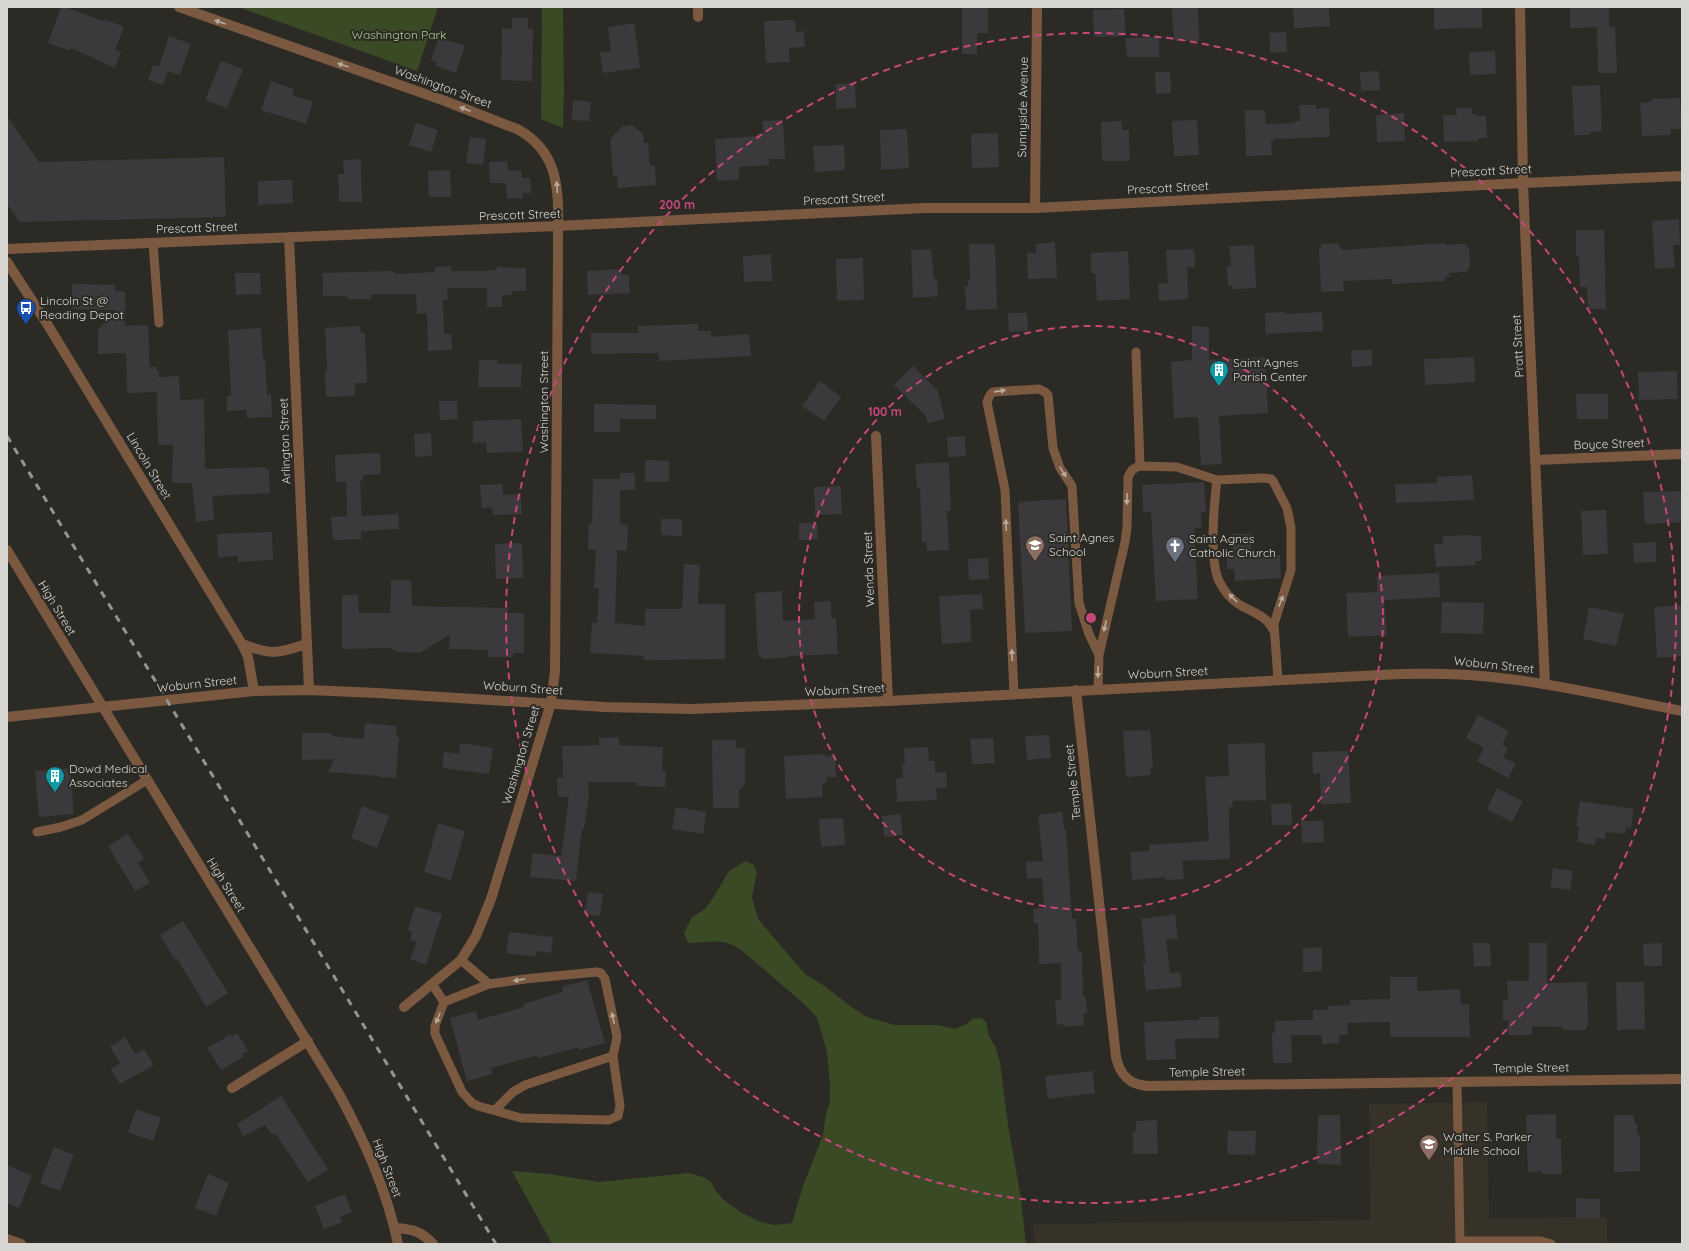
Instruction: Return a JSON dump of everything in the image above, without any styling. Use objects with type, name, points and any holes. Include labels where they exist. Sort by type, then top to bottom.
[{"type":"street","name":"Washington Street","points":[[179,7],[445,101],[522,132],[540,146],[552,165],[557,187],[555,671],[551,703],[491,898],[476,936],[460,960],[404,1007]]},
{"type":"street","name":"Sunnyside Avenue","points":[[1035,208],[1037,7]]},
{"type":"street","name":"Pratt Street","points":[[1520,7],[1523,183],[1545,684]]},
{"type":"street","name":"Prescott Street","points":[[7,249],[557,226],[926,208],[1035,208],[1682,176]]},
{"type":"street","name":"Arlington Street","points":[[289,237],[309,690]]},
{"type":"street","name":"Lincoln Street","points":[[7,262],[46,322],[242,644],[248,657],[254,691]]},
{"type":"street","name":"Wenda Street","points":[[876,436],[888,702]]},
{"type":"street","name":"Boyce Street","points":[[1536,460],[1682,454]]},
{"type":"street","name":"High Street","points":[[7,550],[102,708],[338,1092],[368,1150],[375,1167],[395,1228],[398,1244]]},
{"type":"street","points":[[242,644],[261,651],[277,653],[306,644]]},
{"type":"street","name":"Woburn Street","points":[[7,717],[254,691],[309,690],[645,708],[692,709],[888,702],[1076,690],[1437,673],[1472,675],[1545,684],[1682,711]]},
{"type":"street","name":"Temple Street","points":[[1076,690],[1116,1057],[1120,1071],[1127,1080],[1135,1084],[1148,1086],[1682,1079]]},
{"type":"street","points":[[232,1088],[308,1041]]},
{"type":"street","points":[[395,1228],[411,1229],[433,1244]]},
{"type":"street","points":[[7,1239],[20,1244]]},
{"type":"lane","points":[[153,243],[159,323]]},
{"type":"lane","points":[[1136,352],[1140,466]]},
{"type":"lane","points":[[1014,694],[1005,490],[987,402],[990,395],[994,392],[1039,389],[1043,390],[1048,395],[1052,448],[1060,468],[1072,486],[1079,603],[1089,634],[1099,655]]},
{"type":"lane","points":[[1098,689],[1099,655],[1125,542],[1127,527],[1128,477],[1132,470],[1140,466],[1177,467],[1217,480],[1271,479],[1287,508],[1292,542],[1291,570],[1274,619],[1278,680]]},
{"type":"lane","points":[[1217,480],[1213,526],[1215,561],[1219,581],[1225,591],[1236,602],[1265,618],[1274,630]]},
{"type":"lane","points":[[37,832],[61,828],[82,820],[146,780]]},
{"type":"lane","points":[[460,960],[489,984]]},
{"type":"lane","points":[[596,972],[601,973],[605,979],[617,1037],[613,1056],[620,1109],[618,1116],[614,1119],[526,1118],[517,1117],[472,1103],[462,1092],[434,1030],[444,1002],[489,984],[596,972]]},
{"type":"lane","points":[[432,984],[444,1002]]},
{"type":"lane","points":[[495,1110],[514,1092],[525,1085],[613,1056]]},
{"type":"lane","points":[[1457,1082],[1460,1242],[1541,1241],[1551,1244]]},
{"type":"shaded area","name":"Walter S. Parker Middle School","points":[[1487,1102],[1489,1218],[1607,1217],[1607,1244],[1035,1244],[1033,1224],[1370,1220],[1369,1104]]},
{"type":"green space","name":"Washington Park","points":[[238,7],[438,7],[417,71]]},
{"type":"green space","points":[[542,7],[563,7],[563,128],[541,119]]},
{"type":"green space","points":[[746,861],[754,865],[757,872],[752,897],[758,919],[805,974],[823,985],[853,1008],[867,1017],[895,1025],[938,1025],[955,1029],[973,1019],[981,1018],[986,1022],[989,1036],[996,1048],[1000,1063],[1008,1125],[1021,1199],[1026,1244],[552,1244],[512,1171],[549,1174],[599,1182],[689,1173],[703,1177],[712,1183],[715,1190],[724,1200],[742,1213],[761,1222],[774,1225],[792,1223],[803,1186],[823,1135],[826,1113],[830,1103],[827,1052],[817,1017],[803,1003],[740,949],[733,945],[720,942],[688,943],[684,933],[692,917],[705,909],[729,871]]},
{"type":"building","points":[[61,7],[65,7],[103,21],[104,19],[124,27],[115,50],[121,52],[115,68],[71,48],[70,51],[48,43]]},
{"type":"building","points":[[1198,7],[1199,41],[1174,41],[1172,8]]},
{"type":"building","points":[[1293,7],[1329,7],[1330,26],[1294,28]]},
{"type":"building","points":[[1434,7],[1482,7],[1482,28],[1434,29]]},
{"type":"building","points":[[1570,7],[1609,7],[1609,27],[1615,27],[1617,73],[1598,73],[1597,27],[1570,28]]},
{"type":"building","points":[[962,8],[988,8],[988,33],[977,33],[977,54],[962,54]]},
{"type":"building","points":[[1124,9],[1126,36],[1094,37],[1093,10]]},
{"type":"building","points":[[512,18],[528,18],[528,29],[533,29],[532,81],[501,80],[502,28],[512,29]]},
{"type":"building","points":[[795,20],[796,32],[804,31],[805,47],[789,48],[790,62],[766,63],[764,21]]},
{"type":"building","points":[[634,23],[640,68],[603,73],[600,52],[611,51],[608,27]]},
{"type":"building","points":[[1286,32],[1287,52],[1270,53],[1269,33]]},
{"type":"building","points":[[169,36],[191,44],[180,75],[168,71],[163,85],[148,80],[153,65],[159,66]]},
{"type":"building","points":[[439,37],[465,46],[456,73],[436,66],[437,62],[431,60]]},
{"type":"building","points":[[1159,37],[1159,57],[1127,57],[1125,38]]},
{"type":"building","points":[[1495,51],[1496,74],[1470,75],[1469,52]]},
{"type":"building","points":[[221,61],[243,69],[227,108],[205,100]]},
{"type":"building","points":[[1379,71],[1380,90],[1361,91],[1360,72]]},
{"type":"building","points":[[1155,72],[1170,72],[1171,93],[1156,94]]},
{"type":"building","points":[[271,81],[294,89],[292,95],[313,102],[306,124],[261,110]]},
{"type":"building","points":[[855,83],[856,108],[836,109],[836,84]]},
{"type":"building","points":[[1600,85],[1602,131],[1590,132],[1590,135],[1574,135],[1572,86]]},
{"type":"building","points":[[1680,98],[1682,129],[1671,129],[1671,135],[1642,136],[1640,103],[1652,102],[1651,99]]},
{"type":"building","points":[[573,100],[591,102],[589,121],[572,120]]},
{"type":"building","points":[[1299,105],[1316,105],[1316,109],[1329,108],[1330,137],[1274,139],[1274,141],[1271,141],[1272,155],[1246,156],[1245,110],[1265,110],[1266,124],[1295,123],[1295,121],[1300,121]]},
{"type":"building","points":[[1456,108],[1472,108],[1472,114],[1477,114],[1477,116],[1486,116],[1487,138],[1478,138],[1478,141],[1444,142],[1443,115],[1457,115]]},
{"type":"building","points":[[1404,113],[1405,141],[1377,142],[1376,115]]},
{"type":"building","points":[[7,116],[39,162],[224,157],[226,217],[20,222],[7,204]]},
{"type":"building","points":[[783,120],[785,159],[769,159],[769,165],[739,167],[739,180],[717,181],[715,139],[757,136],[757,134],[763,133],[763,121]]},
{"type":"building","points":[[1197,120],[1199,155],[1174,156],[1172,121]]},
{"type":"building","points":[[1122,121],[1122,130],[1129,130],[1130,161],[1102,161],[1101,122]]},
{"type":"building","points":[[416,123],[438,130],[431,152],[409,145]]},
{"type":"building","points":[[632,125],[643,134],[644,143],[648,143],[650,166],[655,165],[656,185],[618,188],[617,176],[613,176],[610,139],[623,126]]},
{"type":"building","points":[[907,129],[909,168],[881,170],[880,130]]},
{"type":"building","points":[[998,133],[999,167],[972,168],[971,134]]},
{"type":"building","points":[[470,137],[486,139],[483,165],[466,163]]},
{"type":"building","points":[[844,145],[845,170],[815,172],[813,146]]},
{"type":"building","points":[[361,159],[362,202],[339,202],[338,174],[344,174],[343,160]]},
{"type":"building","points":[[507,161],[508,171],[521,170],[522,178],[530,178],[531,193],[522,193],[523,198],[507,199],[506,183],[490,183],[489,162]]},
{"type":"building","points":[[450,170],[451,197],[429,197],[428,171]]},
{"type":"building","points":[[292,180],[293,203],[258,205],[258,181]]},
{"type":"building","points":[[1679,219],[1680,245],[1673,245],[1675,268],[1655,269],[1652,221]]},
{"type":"building","points":[[1576,230],[1604,230],[1606,309],[1588,309],[1587,287],[1580,287],[1579,255],[1576,256]]},
{"type":"building","points":[[1055,242],[1057,278],[1028,279],[1027,253],[1036,253],[1036,244]]},
{"type":"building","points":[[1339,243],[1339,247],[1342,250],[1446,243],[1446,245],[1465,244],[1469,248],[1470,267],[1466,272],[1449,273],[1450,277],[1445,277],[1445,281],[1392,284],[1392,279],[1343,281],[1344,291],[1321,292],[1319,248],[1321,248],[1321,244]]},
{"type":"building","points":[[969,244],[995,244],[997,309],[966,310],[965,286],[968,286],[968,280],[970,280]]},
{"type":"building","points":[[1254,245],[1256,288],[1232,289],[1231,285],[1228,286],[1227,266],[1231,266],[1229,246]]},
{"type":"building","points":[[931,249],[934,279],[937,278],[938,296],[913,298],[911,250]]},
{"type":"building","points":[[1194,249],[1195,267],[1187,267],[1188,299],[1159,301],[1158,284],[1168,283],[1166,250]]},
{"type":"building","points":[[1128,251],[1130,299],[1097,301],[1095,273],[1091,273],[1091,253]]},
{"type":"building","points":[[771,254],[772,281],[744,282],[743,256]]},
{"type":"building","points":[[863,258],[864,300],[837,301],[836,259]]},
{"type":"building","points":[[451,266],[451,271],[488,271],[497,270],[497,267],[526,268],[526,291],[511,291],[512,295],[502,295],[502,307],[487,307],[487,288],[447,288],[448,299],[443,300],[444,334],[451,334],[452,350],[428,351],[427,313],[417,314],[416,294],[371,294],[371,299],[348,299],[347,296],[323,296],[322,273],[394,271],[395,274],[435,272],[435,267]]},
{"type":"building","points":[[621,269],[621,275],[629,275],[630,293],[588,295],[587,271]]},
{"type":"building","points":[[235,273],[260,273],[261,294],[236,295]]},
{"type":"building","points":[[72,284],[115,285],[115,291],[125,292],[125,326],[148,325],[150,367],[156,367],[156,370],[159,370],[159,377],[179,376],[180,400],[204,399],[205,469],[264,467],[269,471],[270,493],[212,496],[214,520],[196,522],[192,483],[172,483],[173,445],[158,445],[157,392],[127,393],[126,353],[98,354],[98,330],[116,310],[72,309]]},
{"type":"building","points":[[1285,312],[1285,314],[1322,312],[1323,331],[1266,334],[1265,313]]},
{"type":"building","points":[[1008,313],[1027,313],[1028,331],[1009,332]]},
{"type":"building","points":[[698,324],[698,331],[711,331],[711,337],[749,334],[751,356],[659,361],[659,353],[591,354],[591,333],[638,333],[638,326]]},
{"type":"building","points":[[360,326],[361,333],[365,333],[367,383],[355,383],[355,396],[326,397],[325,371],[327,371],[325,328]]},
{"type":"building","name":"Saint Agnes Parish Center","points":[[1192,326],[1209,327],[1209,360],[1265,357],[1268,413],[1219,416],[1222,464],[1201,465],[1198,417],[1174,418],[1171,362],[1192,360]]},
{"type":"building","points":[[261,328],[263,358],[265,358],[267,395],[271,394],[272,417],[247,418],[246,410],[227,411],[227,396],[231,396],[228,330]]},
{"type":"building","points":[[1351,350],[1372,350],[1372,366],[1352,367]]},
{"type":"building","points":[[1474,357],[1475,382],[1425,385],[1424,359]]},
{"type":"building","points":[[479,360],[497,360],[497,364],[522,364],[521,387],[478,387]]},
{"type":"building","points":[[913,366],[938,391],[945,419],[928,423],[926,416],[894,385]]},
{"type":"building","points":[[1677,371],[1678,399],[1639,400],[1638,372]]},
{"type":"building","points":[[820,381],[841,397],[824,421],[802,406]]},
{"type":"building","points":[[1576,394],[1608,394],[1608,419],[1577,419]]},
{"type":"building","points":[[439,401],[457,401],[458,419],[440,420]]},
{"type":"building","points":[[594,404],[656,405],[656,419],[620,419],[620,432],[594,432]]},
{"type":"building","points":[[521,419],[523,452],[487,453],[486,442],[473,443],[473,421]]},
{"type":"building","points":[[431,433],[432,456],[415,457],[414,434]]},
{"type":"building","points":[[965,436],[966,456],[948,457],[947,437]]},
{"type":"building","points":[[380,453],[381,474],[363,475],[363,481],[360,481],[362,516],[398,514],[399,529],[361,531],[361,539],[333,540],[331,517],[347,516],[346,482],[336,482],[335,455]]},
{"type":"building","points":[[645,460],[669,461],[669,482],[645,482]]},
{"type":"building","points":[[949,462],[951,511],[947,511],[949,550],[927,551],[926,542],[922,543],[920,488],[917,488],[915,464]]},
{"type":"building","points":[[620,473],[635,473],[635,490],[620,490],[620,524],[628,525],[627,551],[617,550],[615,623],[645,626],[645,609],[682,609],[684,564],[700,565],[698,604],[725,604],[725,659],[644,660],[644,656],[590,653],[592,623],[597,623],[599,588],[594,588],[596,550],[588,549],[589,523],[592,523],[593,479],[620,479]]},
{"type":"building","points":[[1472,475],[1474,500],[1396,503],[1395,484],[1437,483],[1437,477]]},
{"type":"building","name":"Saint Agnes Catholic Church","points":[[1204,482],[1206,512],[1201,512],[1202,527],[1194,528],[1198,599],[1156,601],[1151,512],[1143,512],[1142,485]]},
{"type":"building","points":[[502,484],[503,495],[521,494],[522,514],[493,515],[492,507],[482,508],[480,485]]},
{"type":"building","points":[[841,486],[842,514],[815,515],[814,487]]},
{"type":"building","points":[[1681,491],[1682,522],[1645,524],[1643,492]]},
{"type":"building","points":[[1066,499],[1072,631],[1025,633],[1018,502]]},
{"type":"building","points":[[1606,510],[1608,554],[1583,555],[1581,511]]},
{"type":"building","points":[[661,519],[682,519],[682,536],[661,535]]},
{"type":"building","points":[[799,523],[817,523],[818,539],[799,540]]},
{"type":"building","points":[[272,532],[273,560],[238,562],[238,556],[218,557],[217,534]]},
{"type":"building","points":[[1232,534],[1251,534],[1251,550],[1259,550],[1259,556],[1280,555],[1281,578],[1235,581],[1234,569],[1227,569],[1226,551],[1233,551]]},
{"type":"building","points":[[1443,536],[1481,536],[1482,561],[1475,561],[1476,565],[1436,567],[1434,544],[1443,543]]},
{"type":"building","points":[[1656,542],[1656,562],[1634,563],[1633,543]]},
{"type":"building","points":[[522,543],[523,578],[496,579],[495,544]]},
{"type":"building","points":[[988,558],[989,579],[969,580],[968,559]]},
{"type":"building","points":[[1439,573],[1440,597],[1384,600],[1387,635],[1348,637],[1346,593],[1377,592],[1377,576]]},
{"type":"building","points":[[391,580],[411,580],[412,606],[508,608],[508,613],[524,613],[524,653],[513,653],[513,657],[488,657],[488,650],[449,649],[450,634],[420,653],[397,652],[390,648],[342,649],[342,595],[358,595],[359,613],[390,613]]},
{"type":"building","points":[[782,591],[783,621],[815,619],[814,602],[831,601],[831,618],[836,618],[838,654],[789,656],[763,659],[758,654],[755,593]]},
{"type":"building","points":[[982,594],[983,609],[970,610],[971,642],[942,644],[939,596]]},
{"type":"building","points":[[1442,602],[1484,603],[1483,634],[1441,633]]},
{"type":"building","points":[[1682,605],[1682,656],[1657,658],[1654,607]]},
{"type":"building","points":[[1589,607],[1624,614],[1616,646],[1583,639]]},
{"type":"building","points":[[1478,715],[1509,731],[1502,745],[1508,748],[1503,757],[1516,764],[1508,778],[1477,761],[1484,748],[1466,738]]},
{"type":"building","points":[[365,723],[397,726],[396,736],[399,737],[396,778],[328,772],[334,759],[302,760],[302,733],[332,733],[332,736],[364,739]]},
{"type":"building","points":[[1150,730],[1153,769],[1150,768],[1151,775],[1126,777],[1123,731]]},
{"type":"building","points":[[1049,735],[1051,758],[1027,760],[1025,736]]},
{"type":"building","points":[[619,737],[619,745],[663,747],[662,771],[666,771],[665,787],[637,786],[637,782],[588,782],[589,795],[584,829],[582,829],[576,881],[530,877],[533,853],[561,856],[569,797],[558,797],[557,778],[563,778],[562,746],[599,745],[599,738]]},
{"type":"building","points":[[993,738],[995,763],[972,764],[970,739]]},
{"type":"building","points":[[712,740],[736,740],[736,748],[745,748],[745,785],[739,790],[739,808],[713,808]]},
{"type":"building","points":[[460,743],[493,748],[489,774],[442,768],[444,752],[459,754]]},
{"type":"building","points":[[1265,743],[1266,800],[1232,801],[1233,807],[1229,807],[1230,859],[1182,861],[1184,879],[1165,880],[1165,877],[1132,880],[1130,852],[1150,851],[1149,845],[1209,841],[1205,777],[1229,776],[1228,744]]},
{"type":"building","points":[[928,747],[929,761],[935,761],[935,773],[946,772],[947,788],[936,788],[937,800],[897,802],[896,779],[903,778],[902,764],[905,764],[904,748]]},
{"type":"building","points":[[1348,751],[1351,803],[1321,804],[1320,773],[1313,774],[1312,752]]},
{"type":"building","points":[[825,754],[825,757],[835,756],[836,777],[826,777],[827,783],[822,783],[823,797],[786,799],[784,756]]},
{"type":"building","name":"Dowd Medical Associates","points":[[70,768],[74,814],[39,817],[35,771]]},
{"type":"building","points":[[1497,788],[1523,801],[1512,822],[1487,809]]},
{"type":"building","points":[[1580,801],[1634,809],[1631,828],[1626,827],[1625,834],[1606,832],[1605,839],[1596,838],[1595,845],[1577,842],[1579,827],[1576,826]]},
{"type":"building","points":[[1291,803],[1292,825],[1272,825],[1271,804]]},
{"type":"building","points":[[362,806],[389,816],[377,848],[351,838]]},
{"type":"building","points":[[676,807],[706,812],[703,834],[672,829]]},
{"type":"building","points":[[1062,812],[1064,830],[1066,830],[1072,919],[1076,919],[1078,951],[1082,951],[1083,997],[1086,997],[1087,1013],[1083,1014],[1084,1025],[1065,1027],[1064,1024],[1057,1025],[1055,1000],[1061,1000],[1061,963],[1039,964],[1038,923],[1034,923],[1033,909],[1044,908],[1042,878],[1027,879],[1026,862],[1043,861],[1038,815]]},
{"type":"building","points":[[900,814],[903,835],[884,837],[882,816]]},
{"type":"building","points":[[843,818],[845,845],[821,847],[819,819]]},
{"type":"building","points":[[1301,821],[1323,821],[1324,842],[1302,843]]},
{"type":"building","points":[[438,823],[465,831],[451,880],[424,872]]},
{"type":"building","points":[[128,834],[144,859],[138,863],[150,883],[135,891],[108,846]]},
{"type":"building","points":[[1553,868],[1573,871],[1570,890],[1550,887]]},
{"type":"building","points":[[588,892],[603,894],[600,916],[584,914]]},
{"type":"building","points":[[415,906],[442,914],[426,965],[410,959],[417,942],[410,940],[412,932],[408,930]]},
{"type":"building","points":[[1175,914],[1178,938],[1166,940],[1170,973],[1180,972],[1182,987],[1146,990],[1143,963],[1146,963],[1141,919]]},
{"type":"building","points":[[183,921],[228,993],[206,1007],[177,958],[175,960],[160,935]]},
{"type":"building","points":[[509,932],[553,937],[551,953],[537,951],[536,957],[506,953]]},
{"type":"building","points":[[1473,943],[1490,943],[1491,966],[1474,966]]},
{"type":"building","points":[[1529,943],[1547,943],[1547,983],[1587,982],[1588,1026],[1586,1026],[1586,1030],[1563,1030],[1562,1027],[1532,1026],[1532,1035],[1508,1035],[1508,1020],[1503,1020],[1503,1000],[1508,1000],[1507,981],[1529,981]]},
{"type":"building","points":[[1662,943],[1662,966],[1644,966],[1643,944]]},
{"type":"building","points":[[1322,947],[1322,971],[1303,972],[1303,948]]},
{"type":"building","points":[[1390,977],[1417,977],[1417,991],[1460,989],[1461,1005],[1469,1004],[1470,1037],[1390,1037],[1390,1022],[1347,1023],[1348,1035],[1339,1035],[1339,1043],[1322,1044],[1322,1035],[1291,1035],[1292,1063],[1273,1063],[1272,1033],[1275,1033],[1275,1021],[1313,1020],[1313,1010],[1327,1010],[1327,1006],[1350,1005],[1350,1000],[1390,999]]},
{"type":"building","points":[[587,980],[605,1043],[579,1050],[579,1047],[539,1058],[538,1055],[491,1068],[493,1074],[467,1081],[450,1018],[476,1011],[478,1020],[524,1007],[523,1004],[563,992],[562,987]]},
{"type":"building","points":[[1616,982],[1644,982],[1645,1029],[1617,1030]]},
{"type":"building","points":[[1199,1017],[1219,1017],[1219,1038],[1175,1039],[1176,1059],[1146,1060],[1144,1022],[1199,1020]]},
{"type":"building","points":[[237,1033],[248,1051],[242,1054],[243,1057],[221,1070],[207,1048],[230,1035],[232,1037]]},
{"type":"building","points":[[125,1037],[135,1054],[144,1049],[154,1065],[120,1084],[111,1069],[120,1063],[110,1047]]},
{"type":"building","points":[[1093,1071],[1095,1093],[1048,1099],[1045,1076]]},
{"type":"building","points":[[281,1096],[328,1169],[308,1182],[275,1133],[272,1135],[265,1125],[243,1136],[237,1124]]},
{"type":"building","points":[[136,1109],[161,1118],[153,1141],[128,1132]]},
{"type":"building","points":[[1556,1114],[1556,1139],[1561,1139],[1562,1174],[1542,1174],[1542,1171],[1528,1172],[1526,1115]]},
{"type":"building","points":[[1318,1115],[1340,1115],[1341,1165],[1317,1164]]},
{"type":"building","points":[[1614,1115],[1634,1115],[1634,1123],[1637,1123],[1637,1135],[1640,1135],[1640,1171],[1614,1172]]},
{"type":"building","points":[[1157,1120],[1158,1154],[1133,1154],[1133,1131],[1136,1131],[1136,1121]]},
{"type":"building","points":[[1228,1131],[1256,1131],[1255,1155],[1227,1154]]},
{"type":"building","points":[[54,1147],[74,1155],[60,1191],[40,1183]]},
{"type":"building","points":[[7,1165],[32,1176],[19,1208],[7,1203]]},
{"type":"building","points":[[208,1174],[229,1183],[216,1216],[195,1208]]},
{"type":"building","points":[[345,1194],[352,1212],[340,1217],[342,1222],[324,1229],[315,1206]]},
{"type":"building","points":[[1576,1198],[1600,1199],[1600,1219],[1576,1218]]},
{"type":"railway","points":[[7,436],[496,1244]]},
{"type":"place","name":"Lincoln St @ Reading Depot","points":[[26,325]]},
{"type":"place","name":"Saint Agnes Parish Center","points":[[1219,387]]},
{"type":"place","name":"Saint Agnes School","points":[[1035,562]]},
{"type":"place","name":"Saint Agnes Catholic Church","points":[[1175,563]]},
{"type":"place","name":"Dowd Medical Associates","points":[[55,793]]},
{"type":"place","name":"Walter S. Parker Middle School","points":[[1429,1161]]}]
